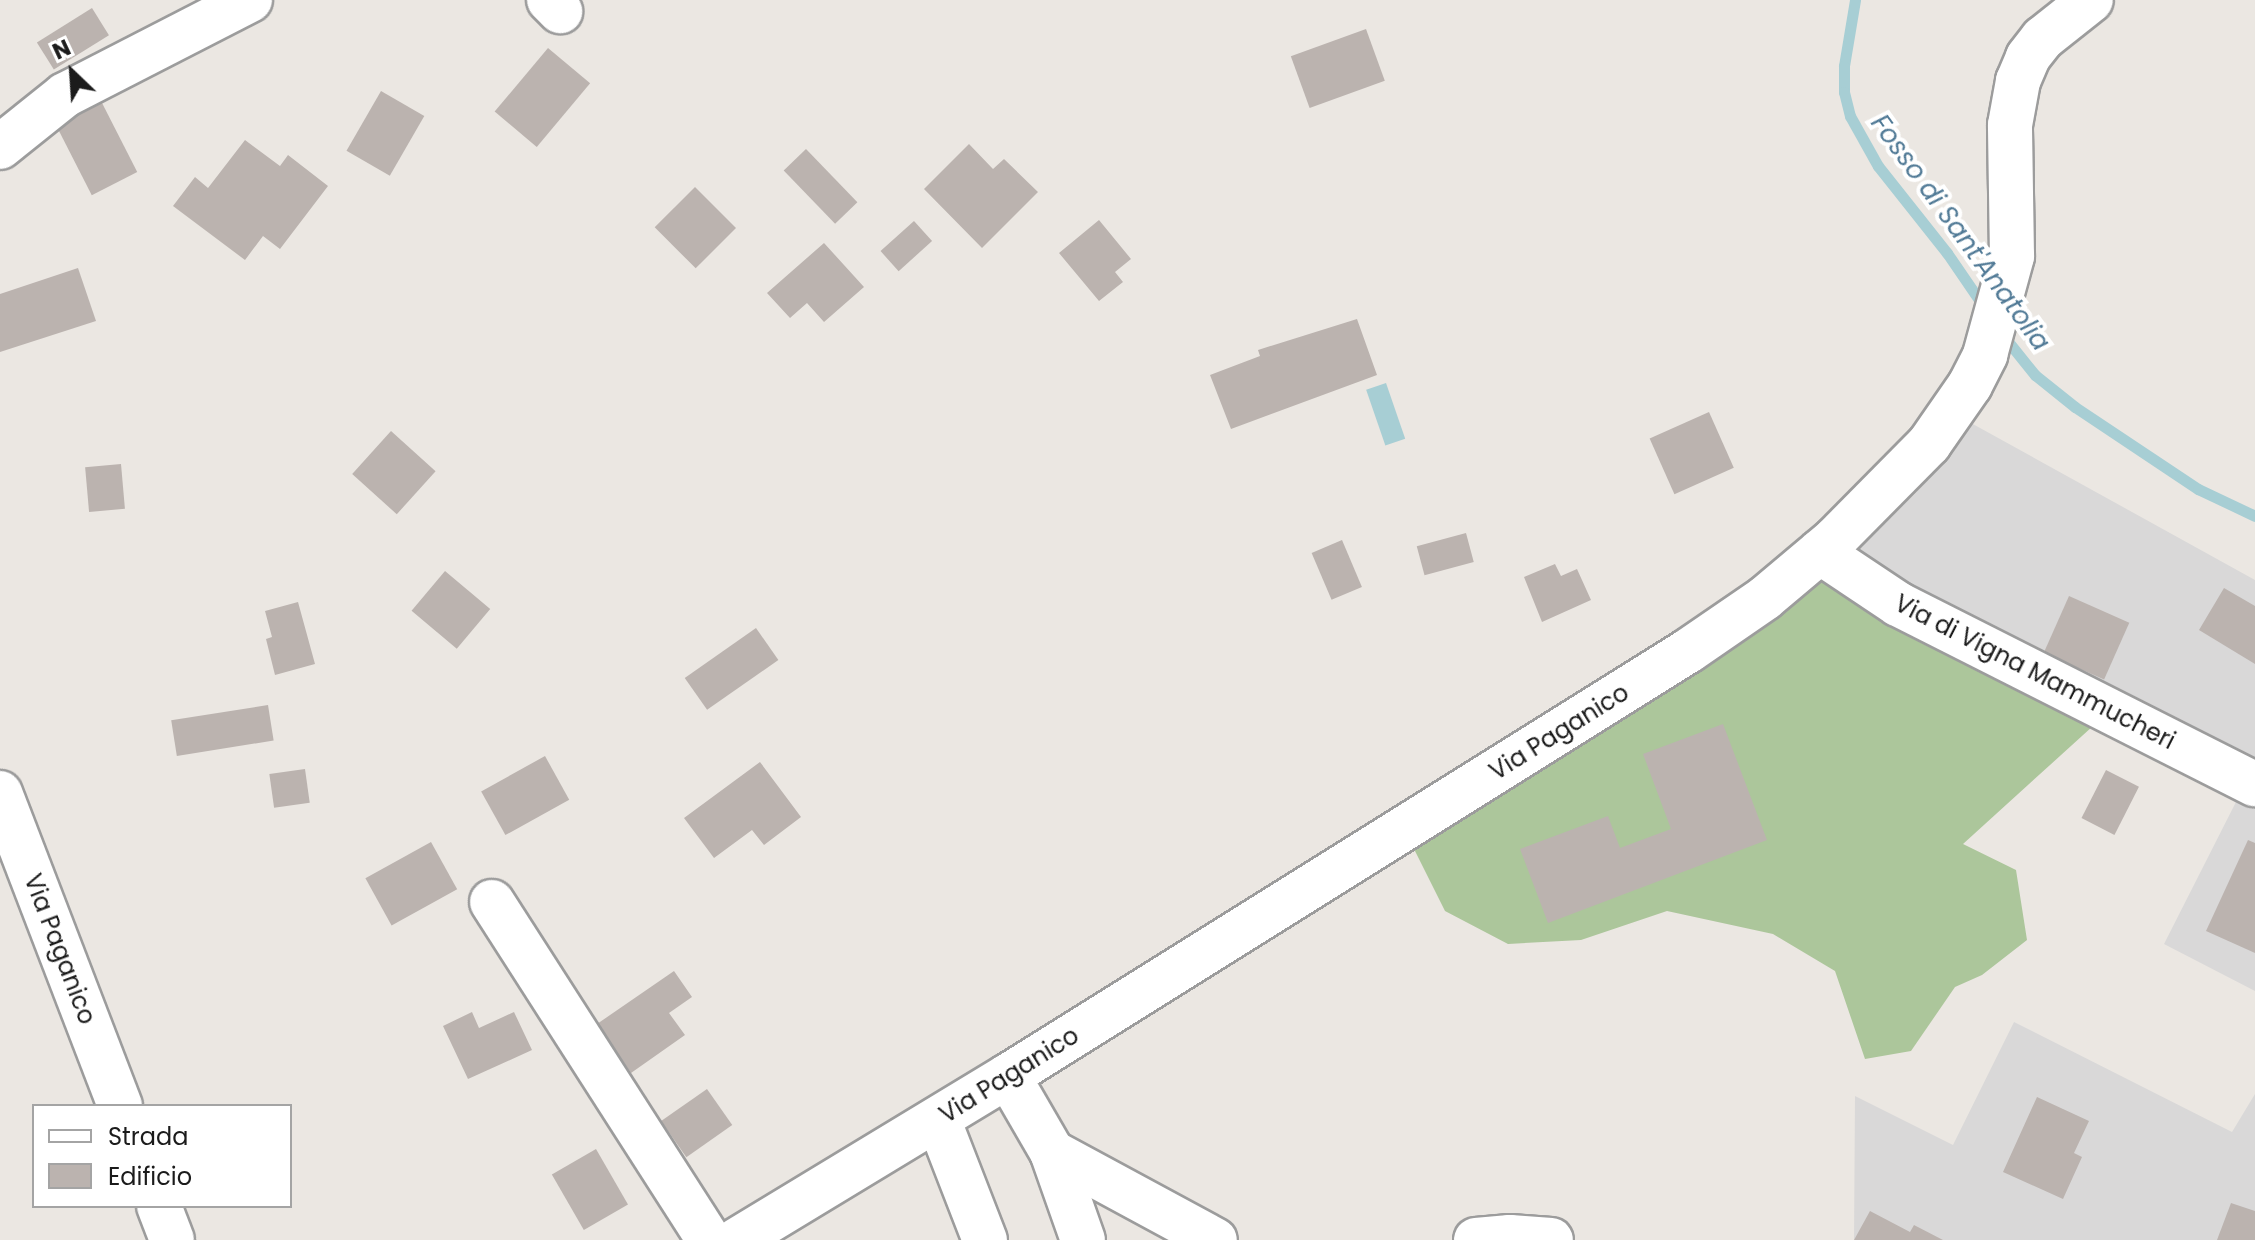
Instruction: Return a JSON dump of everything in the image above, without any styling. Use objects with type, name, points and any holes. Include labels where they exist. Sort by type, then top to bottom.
[{"type":"street","points":[[0,147],[65,95],[250,0]]},
{"type":"street","name":"Via Paganico","points":[[737,1240],[1008,1076],[1688,651],[1765,598],[1820,552],[1915,460],[1970,385],[1989,343],[2012,256],[2010,125],[2018,81],[2028,57],[2043,38],[2091,0]]},
{"type":"street","name":"Via di Vigna Mammucheri","points":[[1820,552],[1880,594],[2255,784]]},
{"type":"street","name":"Via Paganico","points":[[0,793],[119,1104]]},
{"type":"street","points":[[492,902],[709,1240]]},
{"type":"street","points":[[1008,1076],[1052,1152],[1083,1240]]},
{"type":"street","points":[[938,1119],[985,1240]]},
{"type":"street","points":[[1052,1152],[1215,1240]]},
{"type":"street","points":[[160,1208],[172,1240]]},
{"type":"street","points":[[1476,1240],[1510,1237],[1551,1240]]},
{"type":"shaded area","points":[[1971,423],[2255,580],[2255,991],[2164,944],[2238,798],[1865,611],[1822,575],[1915,494]]},
{"type":"shaded area","points":[[2014,1022],[2232,1132],[2255,1094],[2255,1240],[1854,1240],[1855,1096],[1953,1145]]},
{"type":"green space","points":[[1822,575],[1865,611],[2093,726],[1963,844],[2016,870],[2027,940],[1982,975],[1955,987],[1911,1051],[1865,1059],[1835,971],[1773,934],[1667,911],[1581,940],[1508,944],[1445,911],[1413,847],[1754,635]]},
{"type":"water","points":[[1386,383],[1405,439],[1385,446],[1366,390]]},
{"type":"building","points":[[92,8],[109,35],[54,70],[37,42]]},
{"type":"building","points":[[1366,29],[1385,81],[1310,108],[1291,56]]},
{"type":"building","points":[[548,48],[590,83],[537,147],[495,112]]},
{"type":"building","points":[[381,91],[424,116],[390,176],[346,151]]},
{"type":"building","points":[[100,99],[137,172],[92,195],[55,122]]},
{"type":"building","points":[[245,140],[280,166],[288,155],[328,186],[280,249],[263,236],[245,260],[173,206],[195,177],[208,188]]},
{"type":"building","points":[[969,144],[993,169],[1004,159],[1038,192],[982,248],[924,189]]},
{"type":"building","points":[[806,149],[857,202],[835,224],[784,171]]},
{"type":"building","points":[[695,187],[736,228],[696,268],[655,227]]},
{"type":"building","points":[[1099,220],[1131,259],[1115,272],[1123,282],[1099,301],[1059,253]]},
{"type":"building","points":[[914,221],[932,241],[899,271],[881,251]]},
{"type":"building","points":[[824,243],[864,287],[824,322],[807,303],[790,318],[767,293]]},
{"type":"building","points":[[78,268],[96,321],[0,352],[0,294]]},
{"type":"building","points":[[1357,319],[1377,375],[1231,429],[1210,375],[1260,356],[1258,350]]},
{"type":"building","points":[[1709,412],[1734,468],[1674,494],[1650,438]]},
{"type":"building","points":[[391,431],[436,471],[397,514],[352,474]]},
{"type":"building","points":[[121,464],[125,509],[89,512],[85,467]]},
{"type":"building","points":[[1466,533],[1474,562],[1425,575],[1417,546]]},
{"type":"building","points":[[1342,540],[1362,587],[1332,600],[1312,553]]},
{"type":"building","points":[[1555,564],[1561,576],[1577,569],[1591,600],[1542,622],[1524,577]]},
{"type":"building","points":[[445,571],[490,609],[457,649],[412,611]]},
{"type":"building","points":[[2224,588],[2255,606],[2255,664],[2199,630]]},
{"type":"building","points":[[2069,596],[2129,623],[2104,679],[2044,653]]},
{"type":"building","points":[[298,602],[315,664],[275,675],[266,639],[272,637],[265,611]]},
{"type":"building","points":[[756,628],[778,660],[707,710],[685,678]]},
{"type":"building","points":[[268,705],[274,741],[177,756],[171,720]]},
{"type":"building","points":[[1723,724],[1767,840],[1548,923],[1520,849],[1608,816],[1620,848],[1671,829],[1643,754]]},
{"type":"building","points":[[545,756],[569,800],[505,835],[481,791]]},
{"type":"building","points":[[760,762],[801,817],[764,845],[752,830],[714,858],[684,818]]},
{"type":"building","points":[[305,769],[310,803],[274,808],[269,774]]},
{"type":"building","points":[[2106,770],[2139,787],[2114,835],[2081,818]]},
{"type":"building","points":[[2248,840],[2255,843],[2255,953],[2206,931]]},
{"type":"building","points":[[431,842],[457,889],[392,926],[365,878]]},
{"type":"building","points":[[674,971],[692,997],[669,1013],[685,1035],[631,1073],[597,1024]]},
{"type":"building","points":[[472,1012],[479,1028],[514,1012],[532,1050],[468,1079],[443,1026]]},
{"type":"building","points":[[707,1089],[732,1125],[686,1157],[661,1121]]},
{"type":"building","points":[[2037,1097],[2089,1121],[2074,1153],[2082,1157],[2063,1199],[2003,1172]]},
{"type":"building","points":[[596,1149],[628,1204],[584,1230],[552,1174]]},
{"type":"building","points":[[2231,1203],[2255,1211],[2255,1240],[2217,1240]]},
{"type":"building","points":[[1870,1211],[1910,1232],[1914,1225],[1943,1240],[1854,1240]]},
{"type":"waterway","name":"Fosso di Sant'Anatolia","points":[[1855,0],[1844,66],[1844,92],[1850,116],[1878,166],[1947,253],[1986,310]]},
{"type":"waterway","name":"Fosso di Sant'Anatolia","points":[[2002,334],[2035,375],[2075,407],[2198,489],[2255,516]]}]
